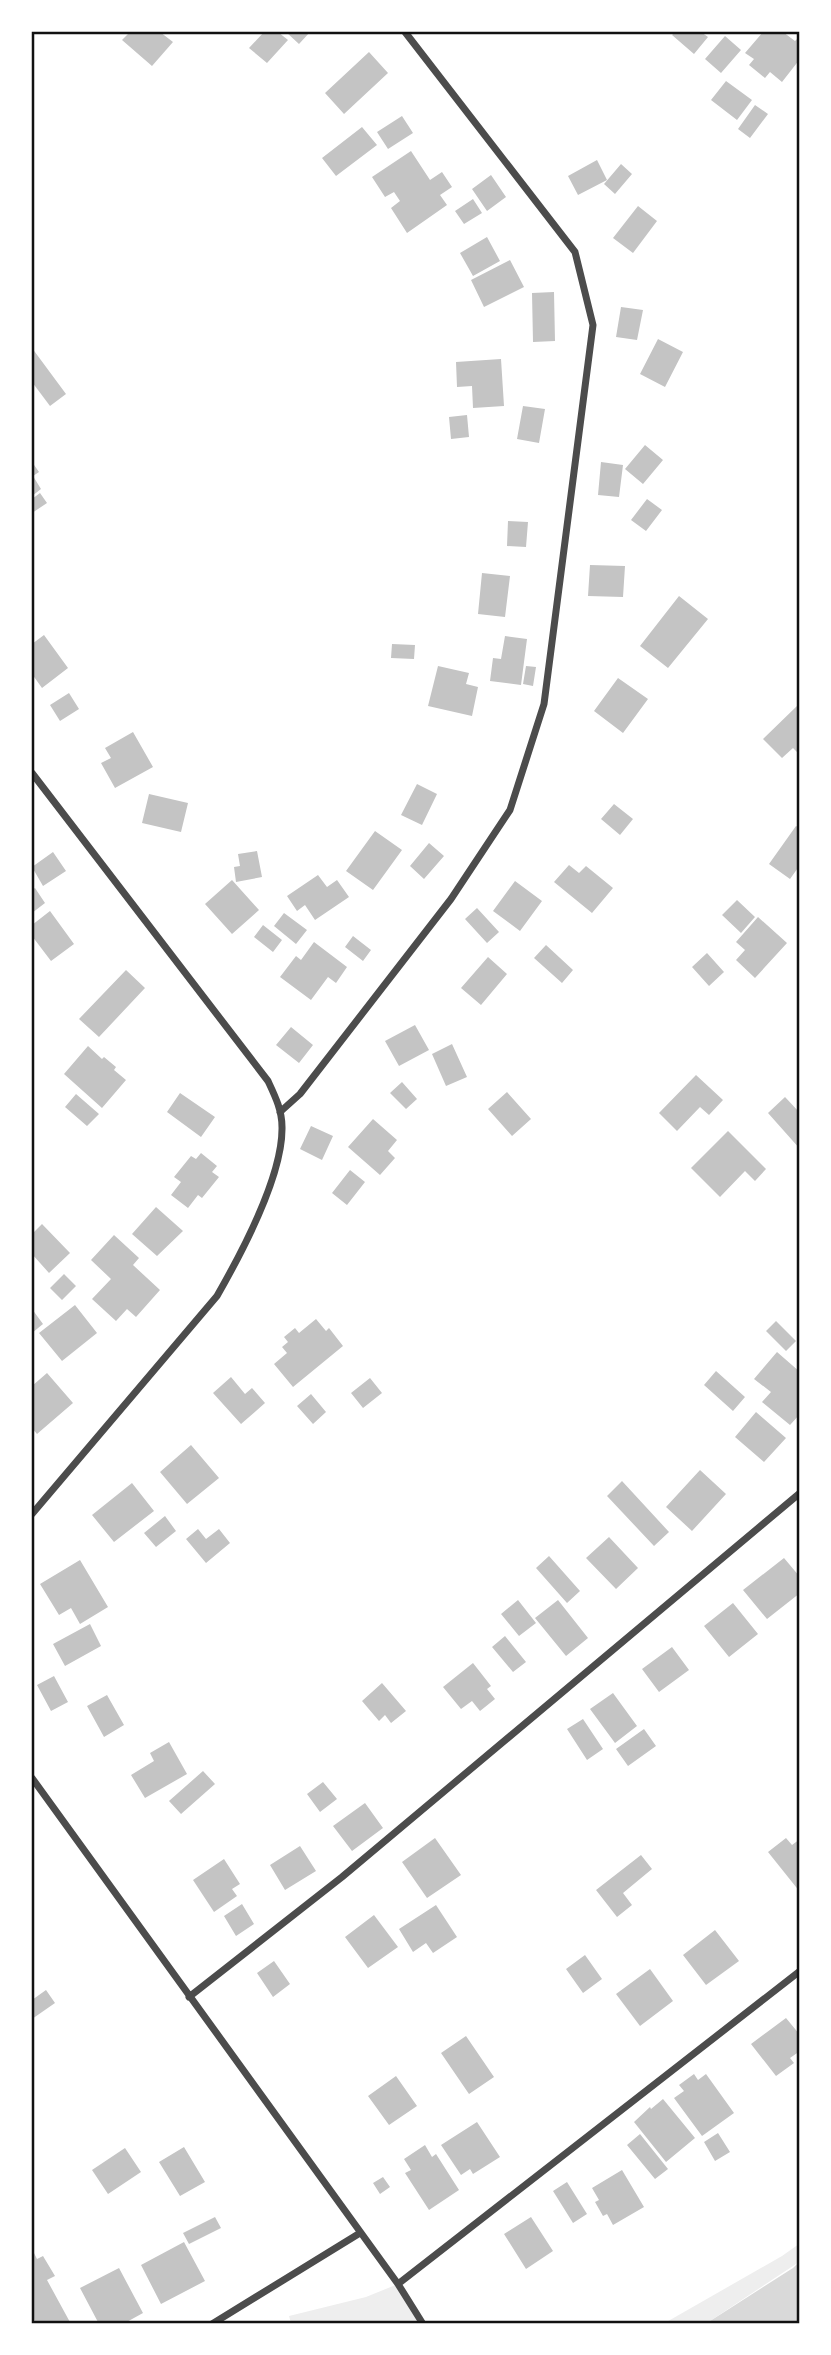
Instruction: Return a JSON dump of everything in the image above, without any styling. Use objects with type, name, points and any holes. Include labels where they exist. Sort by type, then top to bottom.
[{"type":"street","points":[[280,1112],[300,1094],[451,899],[510,810],[544,704],[593,325],[575,252],[405,32]]},
{"type":"street","points":[[32,773],[268,1081],[280,1112],[281,1143],[277,1166],[217,1296],[32,1514]]},
{"type":"street","points":[[189,1997],[342,1877],[800,1493]]},
{"type":"street","points":[[32,1778],[398,2284],[423,2323]]},
{"type":"street","points":[[398,2284],[800,1971]]},
{"type":"street","points":[[212,2323],[360,2233]]},
{"type":"shaded area","points":[[799,2244],[799,2262],[707,2323],[663,2324],[782,2256]]},
{"type":"shaded area","points":[[799,2262],[799,2323],[707,2323],[793,2268]]},
{"type":"shaded area","points":[[398,2284],[423,2323],[291,2323],[289,2316],[366,2297]]},
{"type":"building","points":[[130,32],[160,32],[173,42],[152,66],[122,40]]},
{"type":"building","points":[[264,32],[278,32],[288,40],[267,63],[249,48]]},
{"type":"building","points":[[286,32],[310,32],[299,44]]},
{"type":"building","points":[[675,32],[701,32],[708,37],[694,54],[672,35]]},
{"type":"building","points":[[763,32],[783,32],[795,41],[800,36],[800,59],[782,82],[770,72],[765,78],[749,65],[754,59],[745,53]]},
{"type":"building","points":[[725,36],[741,50],[721,73],[705,59]]},
{"type":"building","points":[[369,52],[388,73],[344,114],[325,93]]},
{"type":"building","points":[[726,81],[752,100],[737,120],[711,100]]},
{"type":"building","points":[[755,105],[768,114],[750,138],[738,129]]},
{"type":"building","points":[[402,116],[413,133],[388,149],[377,132]]},
{"type":"building","points":[[362,127],[377,145],[336,176],[322,158]]},
{"type":"building","points":[[411,151],[430,180],[442,172],[452,187],[440,195],[447,205],[407,233],[391,208],[400,201],[394,192],[385,197],[372,177]]},
{"type":"building","points":[[597,160],[607,180],[578,195],[568,176]]},
{"type":"building","points":[[621,164],[632,174],[615,194],[604,184]]},
{"type":"building","points":[[491,175],[506,197],[487,211],[472,189]]},
{"type":"building","points":[[473,199],[482,213],[464,224],[455,211]]},
{"type":"building","points":[[638,206],[657,221],[633,253],[613,238]]},
{"type":"building","points":[[487,237],[500,261],[473,276],[460,253]]},
{"type":"building","points":[[510,260],[524,287],[484,307],[471,280]]},
{"type":"building","points":[[554,292],[555,341],[533,342],[532,293]]},
{"type":"building","points":[[621,307],[643,310],[637,340],[616,337]]},
{"type":"building","points":[[658,339],[683,352],[665,387],[640,374]]},
{"type":"building","points":[[32,348],[66,394],[50,406],[32,382]]},
{"type":"building","points":[[501,359],[504,406],[473,408],[472,386],[457,387],[456,362]]},
{"type":"building","points":[[523,406],[545,409],[539,443],[517,439]]},
{"type":"building","points":[[467,415],[469,437],[451,439],[449,417]]},
{"type":"building","points":[[645,445],[663,460],[643,484],[625,469]]},
{"type":"building","points":[[32,462],[39,472],[33,476],[41,489],[32,496]]},
{"type":"building","points":[[601,462],[623,465],[619,497],[598,495]]},
{"type":"building","points":[[40,493],[47,503],[32,513],[32,499]]},
{"type":"building","points":[[647,499],[662,510],[646,531],[631,520]]},
{"type":"building","points":[[508,521],[528,522],[526,547],[507,546]]},
{"type":"building","points":[[590,565],[625,566],[623,597],[588,596]]},
{"type":"building","points":[[482,573],[510,576],[505,617],[478,614]]},
{"type":"building","points":[[679,596],[708,619],[668,668],[640,646]]},
{"type":"building","points":[[44,635],[68,668],[42,688],[32,674],[32,644]]},
{"type":"building","points":[[505,636],[527,639],[521,685],[490,681],[493,658],[501,659]]},
{"type":"building","points":[[392,644],[415,645],[414,659],[391,658]]},
{"type":"building","points":[[438,666],[469,673],[466,684],[478,687],[472,716],[428,706]]},
{"type":"building","points":[[526,666],[536,667],[533,686],[523,684]]},
{"type":"building","points":[[618,678],[648,699],[623,733],[594,711]]},
{"type":"building","points":[[69,693],[79,709],[60,721],[50,705]]},
{"type":"building","points":[[798,705],[800,755],[793,748],[782,758],[763,739]]},
{"type":"building","points":[[133,732],[153,767],[115,788],[101,763],[111,758],[105,748]]},
{"type":"building","points":[[417,784],[437,794],[422,825],[401,815]]},
{"type":"building","points":[[149,794],[188,803],[181,832],[142,823]]},
{"type":"building","points":[[614,804],[633,819],[620,835],[601,819]]},
{"type":"building","points":[[796,826],[800,828],[800,865],[790,879],[769,864]]},
{"type":"building","points":[[375,831],[402,850],[373,890],[346,871]]},
{"type":"building","points":[[429,843],[444,856],[424,879],[410,866]]},
{"type":"building","points":[[257,851],[262,877],[236,882],[234,867],[240,866],[238,854]]},
{"type":"building","points":[[53,852],[66,871],[43,886],[32,867]]},
{"type":"building","points":[[569,865],[579,873],[586,866],[613,888],[592,913],[554,882]]},
{"type":"building","points":[[318,875],[327,887],[337,880],[349,897],[315,920],[305,905],[297,911],[287,896]]},
{"type":"building","points":[[232,880],[259,910],[232,934],[205,904]]},
{"type":"building","points":[[515,881],[542,901],[520,931],[493,911]]},
{"type":"building","points":[[35,888],[45,903],[32,913],[32,890]]},
{"type":"building","points":[[737,900],[755,917],[741,933],[722,915]]},
{"type":"building","points":[[477,908],[499,932],[487,943],[465,919]]},
{"type":"building","points":[[50,911],[74,944],[51,961],[32,936],[32,925]]},
{"type":"building","points":[[284,913],[307,930],[296,944],[274,926]]},
{"type":"building","points":[[758,917],[787,943],[755,978],[736,960],[745,950],[736,942]]},
{"type":"building","points":[[263,925],[282,940],[273,952],[254,937]]},
{"type":"building","points":[[353,936],[371,950],[363,961],[345,947]]},
{"type":"building","points":[[314,942],[347,967],[336,983],[328,977],[311,1000],[280,977],[296,956],[301,960]]},
{"type":"building","points":[[546,945],[573,970],[562,983],[534,958]]},
{"type":"building","points":[[707,953],[724,972],[709,986],[692,967]]},
{"type":"building","points":[[488,957],[507,974],[481,1005],[461,988]]},
{"type":"building","points":[[126,970],[145,988],[99,1037],[79,1019]]},
{"type":"building","points":[[415,1025],[429,1050],[399,1066],[385,1041]]},
{"type":"building","points":[[291,1027],[313,1045],[299,1063],[276,1045]]},
{"type":"building","points":[[452,1044],[467,1077],[446,1086],[432,1054]]},
{"type":"building","points":[[88,1046],[116,1067],[114,1070],[126,1080],[102,1108],[64,1074]]},
{"type":"building","points":[[696,1075],[723,1100],[709,1115],[700,1107],[677,1131],[659,1113]]},
{"type":"building","points":[[402,1082],[417,1099],[406,1109],[390,1093]]},
{"type":"building","points":[[507,1092],[531,1119],[512,1136],[488,1109]]},
{"type":"building","points":[[180,1093],[215,1117],[201,1137],[167,1112]]},
{"type":"building","points":[[76,1094],[99,1114],[87,1126],[65,1107]]},
{"type":"building","points":[[785,1097],[800,1113],[800,1149],[768,1113]]},
{"type":"building","points":[[373,1119],[397,1140],[388,1151],[395,1158],[380,1175],[348,1147]]},
{"type":"building","points":[[311,1126],[333,1136],[322,1160],[300,1149]]},
{"type":"building","points":[[728,1131],[766,1169],[755,1181],[745,1171],[720,1197],[691,1168]]},
{"type":"building","points":[[201,1153],[217,1166],[212,1172],[219,1177],[202,1198],[198,1195],[188,1208],[171,1195],[181,1182],[174,1177],[191,1156],[196,1159]]},
{"type":"building","points":[[350,1170],[365,1182],[347,1205],[332,1193]]},
{"type":"building","points":[[156,1207],[183,1231],[157,1256],[132,1234]]},
{"type":"building","points":[[42,1224],[70,1253],[49,1273],[32,1254],[32,1234]]},
{"type":"building","points":[[114,1235],[139,1258],[133,1265],[160,1290],[136,1317],[127,1309],[116,1321],[92,1299],[111,1279],[91,1260]]},
{"type":"building","points":[[64,1274],[76,1286],[62,1300],[50,1288]]},
{"type":"building","points":[[75,1305],[97,1333],[62,1361],[39,1333]]},
{"type":"building","points":[[32,1309],[43,1324],[32,1333]]},
{"type":"building","points":[[316,1319],[326,1331],[329,1328],[343,1346],[293,1387],[274,1364],[287,1353],[282,1347],[288,1342],[284,1337],[295,1328],[299,1333]]},
{"type":"building","points":[[776,1321],[796,1341],[786,1351],[766,1331]]},
{"type":"building","points":[[777,1352],[800,1372],[800,1414],[790,1425],[762,1402],[771,1392],[754,1379]]},
{"type":"building","points":[[716,1371],[745,1397],[733,1411],[704,1385]]},
{"type":"building","points":[[47,1373],[73,1403],[37,1434],[32,1428],[32,1386]]},
{"type":"building","points":[[231,1377],[245,1394],[252,1388],[265,1403],[241,1424],[213,1393]]},
{"type":"building","points":[[370,1378],[382,1393],[363,1408],[351,1393]]},
{"type":"building","points":[[311,1394],[326,1412],[313,1424],[297,1406]]},
{"type":"building","points":[[756,1412],[786,1438],[764,1462],[735,1437]]},
{"type":"building","points":[[191,1445],[219,1478],[187,1504],[160,1472]]},
{"type":"building","points":[[700,1470],[726,1494],[692,1531],[666,1507]]},
{"type":"building","points":[[622,1481],[669,1532],[654,1546],[607,1496]]},
{"type":"building","points":[[132,1483],[154,1511],[114,1542],[92,1515]]},
{"type":"building","points":[[165,1516],[176,1531],[156,1547],[144,1533]]},
{"type":"building","points":[[198,1529],[206,1539],[219,1529],[230,1543],[206,1563],[186,1539]]},
{"type":"building","points":[[609,1537],[638,1568],[616,1589],[586,1558]]},
{"type":"building","points":[[549,1556],[580,1591],[567,1603],[536,1568]]},
{"type":"building","points":[[784,1558],[800,1577],[800,1593],[767,1619],[743,1590]]},
{"type":"building","points":[[80,1560],[108,1607],[80,1624],[71,1608],[59,1615],[40,1584]]},
{"type":"building","points":[[518,1600],[536,1623],[519,1636],[501,1614]]},
{"type":"building","points":[[558,1600],[588,1638],[566,1656],[535,1618]]},
{"type":"building","points":[[733,1603],[758,1634],[729,1657],[704,1626]]},
{"type":"building","points":[[90,1624],[101,1646],[65,1666],[53,1644]]},
{"type":"building","points":[[505,1636],[526,1662],[513,1672],[492,1647]]},
{"type":"building","points":[[672,1647],[689,1670],[659,1692],[642,1669]]},
{"type":"building","points":[[473,1663],[491,1686],[487,1689],[495,1699],[480,1711],[472,1701],[461,1709],[443,1687]]},
{"type":"building","points":[[54,1676],[68,1702],[51,1711],[37,1685]]},
{"type":"building","points":[[382,1683],[406,1711],[391,1723],[385,1715],[379,1721],[362,1701]]},
{"type":"building","points":[[613,1693],[637,1726],[615,1743],[590,1709]]},
{"type":"building","points":[[107,1695],[124,1725],[104,1737],[87,1706]]},
{"type":"building","points":[[583,1719],[603,1749],[587,1760],[567,1729]]},
{"type":"building","points":[[644,1729],[656,1746],[628,1766],[616,1749]]},
{"type":"building","points":[[169,1742],[187,1774],[145,1798],[131,1775],[154,1761],[150,1753]]},
{"type":"building","points":[[203,1771],[215,1784],[181,1814],[169,1801]]},
{"type":"building","points":[[323,1782],[337,1799],[320,1812],[307,1794]]},
{"type":"building","points":[[365,1803],[383,1828],[352,1851],[333,1826]]},
{"type":"building","points":[[435,1838],[461,1875],[427,1898],[402,1862]]},
{"type":"building","points":[[786,1838],[792,1845],[800,1839],[800,1892],[768,1852]]},
{"type":"building","points":[[300,1846],[316,1871],[285,1890],[270,1865]]},
{"type":"building","points":[[641,1855],[652,1869],[623,1893],[632,1905],[617,1917],[596,1890]]},
{"type":"building","points":[[224,1859],[240,1884],[232,1889],[237,1896],[214,1912],[193,1880]]},
{"type":"building","points":[[242,1904],[254,1924],[236,1936],[224,1916]]},
{"type":"building","points":[[436,1905],[457,1937],[433,1953],[426,1943],[413,1952],[399,1929]]},
{"type":"building","points":[[374,1915],[398,1947],[368,1968],[345,1937]]},
{"type":"building","points":[[715,1930],[739,1961],[706,1985],[683,1955]]},
{"type":"building","points":[[585,1955],[602,1979],[583,1993],[566,1969]]},
{"type":"building","points":[[274,1961],[290,1984],[273,1997],[257,1973]]},
{"type":"building","points":[[650,1969],[673,2001],[640,2026],[616,1994]]},
{"type":"building","points":[[46,1990],[55,2003],[32,2019],[32,2000]]},
{"type":"building","points":[[786,2018],[800,2035],[800,2051],[790,2058],[794,2063],[776,2076],[751,2044]]},
{"type":"building","points":[[466,2036],[494,2077],[469,2094],[441,2053]]},
{"type":"building","points":[[694,2074],[698,2080],[706,2074],[734,2113],[702,2136],[674,2098],[684,2091],[679,2085]]},
{"type":"building","points":[[396,2076],[417,2106],[389,2125],[368,2096]]},
{"type":"building","points":[[663,2099],[695,2138],[666,2162],[634,2122]]},
{"type":"building","points":[[477,2122],[500,2157],[473,2174],[470,2169],[461,2175],[441,2145]]},
{"type":"building","points":[[718,2133],[730,2152],[715,2161],[704,2142]]},
{"type":"building","points":[[640,2134],[668,2169],[655,2179],[627,2145]]},
{"type":"building","points":[[425,2145],[432,2157],[436,2154],[459,2190],[429,2210],[405,2173],[411,2170],[404,2159]]},
{"type":"building","points":[[184,2147],[205,2182],[180,2196],[159,2162]]},
{"type":"building","points":[[125,2148],[141,2172],[108,2194],[92,2170]]},
{"type":"building","points":[[622,2170],[644,2207],[613,2225],[607,2214],[603,2216],[595,2202],[599,2200],[592,2188]]},
{"type":"building","points":[[383,2177],[390,2187],[380,2194],[373,2183]]},
{"type":"building","points":[[567,2182],[587,2214],[573,2223],[553,2191]]},
{"type":"building","points":[[215,2217],[221,2228],[189,2244],[183,2233]]},
{"type":"building","points":[[531,2217],[553,2251],[526,2269],[504,2234]]},
{"type":"building","points":[[184,2242],[205,2281],[161,2304],[141,2265]]},
{"type":"building","points":[[32,2249],[37,2259],[43,2256],[55,2276],[47,2280],[71,2324],[36,2324],[32,2315]]},
{"type":"building","points":[[119,2268],[143,2313],[123,2324],[99,2324],[80,2288]]}]
